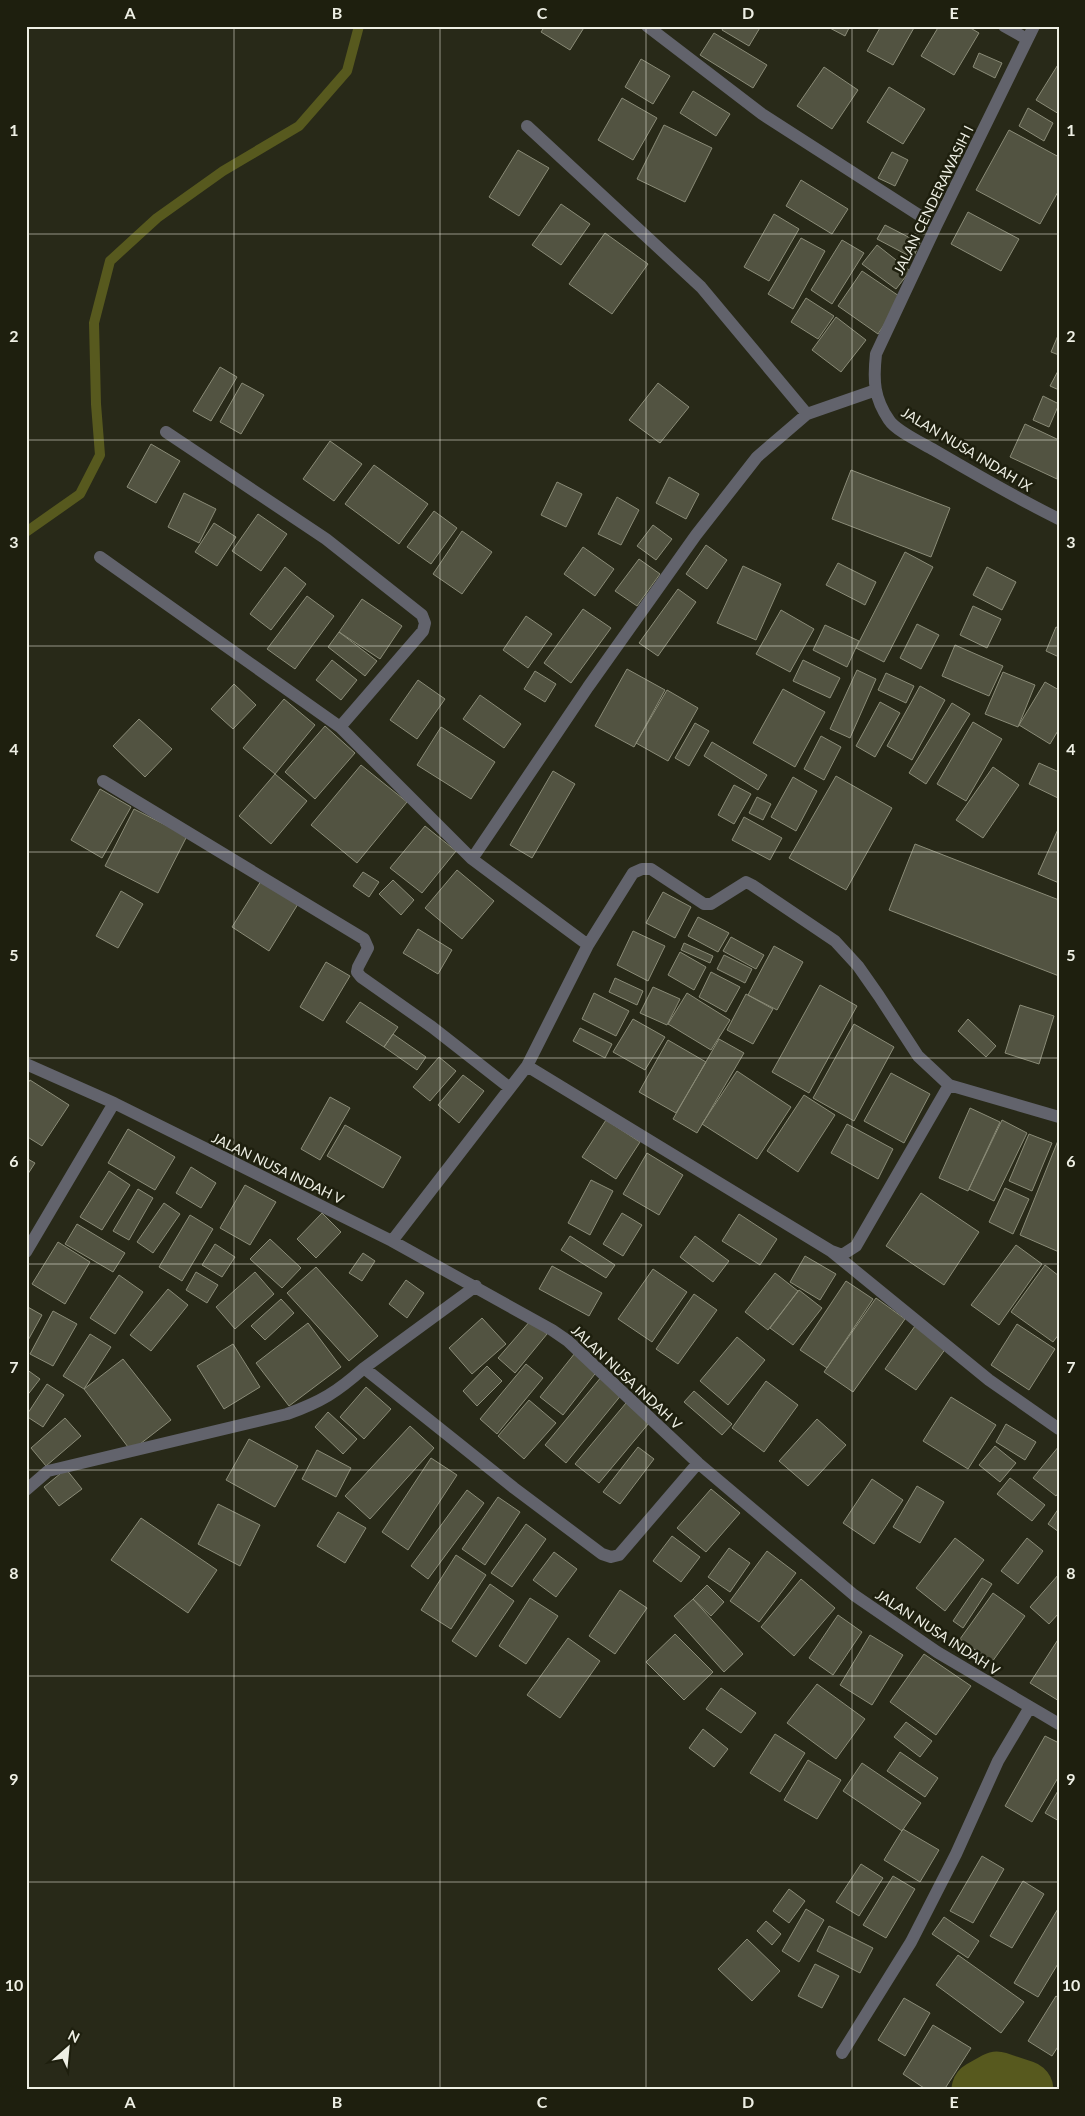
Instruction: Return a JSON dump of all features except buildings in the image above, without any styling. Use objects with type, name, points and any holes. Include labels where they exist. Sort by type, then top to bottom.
[{"type":"street","points":[[647,26],[762,114],[936,226]]},
{"type":"street","points":[[1004,26],[1027,39]]},
{"type":"street","name":"JALAN CENDERAWASIH I","points":[[876,390],[873,376],[876,354],[1034,26]]},
{"type":"street","points":[[527,126],[701,287],[807,414]]},
{"type":"street","points":[[472,860],[588,688],[696,535],[757,457],[807,414],[876,390]]},
{"type":"street","name":"JALAN NUSA INDAH IX","points":[[876,390],[876,396],[890,422],[916,440],[1026,503],[1059,519]]},
{"type":"street","points":[[166,432],[326,539],[422,615],[425,623],[423,631],[340,728]]},
{"type":"street","points":[[100,557],[340,728],[472,860],[588,945]]},
{"type":"street","points":[[103,781],[364,939],[368,948],[358,967],[357,972],[360,977],[432,1027],[510,1088]]},
{"type":"street","points":[[392,1241],[527,1066],[588,945],[633,873],[642,869],[651,868],[704,904],[711,904],[746,882],[835,941],[858,966],[874,988],[918,1056],[949,1085],[1059,1117]]},
{"type":"street","name":"JALAN NUSA INDAH V","points":[[26,1064],[114,1103],[392,1241],[476,1286],[568,1340],[698,1463],[854,1595],[936,1652],[1059,1724]]},
{"type":"street","points":[[527,1066],[831,1251],[989,1380],[1059,1429]]},
{"type":"street","points":[[831,1251],[842,1255],[856,1246],[949,1085]]},
{"type":"street","points":[[26,1252],[114,1103]]},
{"type":"street","points":[[26,1490],[48,1471],[287,1414],[310,1406],[339,1390],[364,1368],[476,1286]]},
{"type":"street","points":[[364,1368],[514,1488],[602,1554],[611,1557],[619,1555],[698,1463]]},
{"type":"street","points":[[842,2053],[911,1942],[956,1854],[998,1761],[1030,1707]]},
{"type":"waterway","points":[[26,532],[80,494],[100,455],[96,404],[94,323],[110,261],[157,218],[223,171],[299,126],[347,71],[359,26]]},
{"type":"waterway","points":[[981,2090],[997,2081],[1024,2090]]}]
